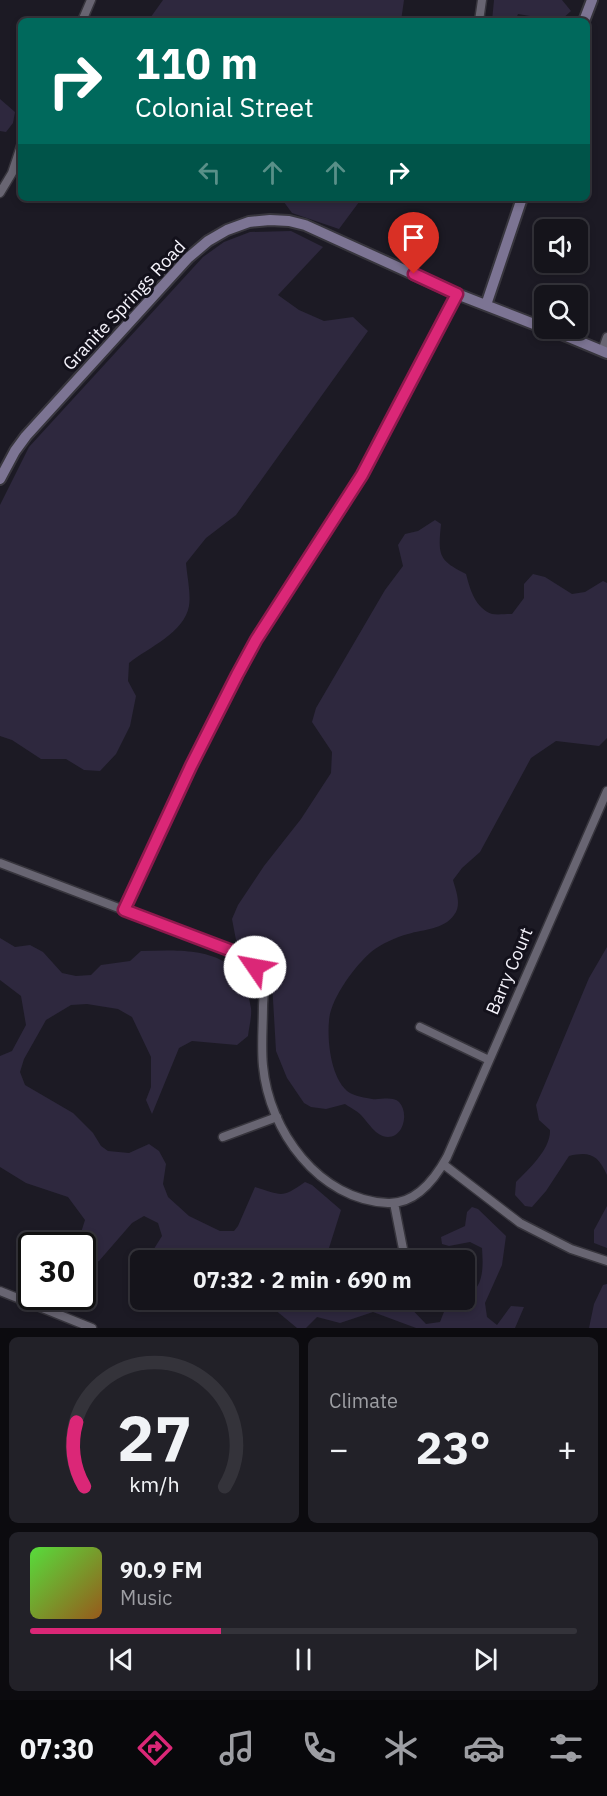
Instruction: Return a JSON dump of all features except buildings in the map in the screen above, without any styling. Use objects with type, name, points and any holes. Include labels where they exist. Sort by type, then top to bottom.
[{"type":"street","points":[[83,18],[92,0]]},
{"type":"street","points":[[480,18],[482,0]]},
{"type":"street","points":[[585,18],[592,0]]},
{"type":"street","points":[[0,194],[12,173],[18,155]]},
{"type":"street","points":[[486,305],[521,201]]},
{"type":"street","name":"Granite Springs Road","points":[[0,479],[26,436],[188,258],[208,241],[227,230],[249,222],[270,220],[305,225],[457,294],[534,323]]},
{"type":"street","points":[[124,910],[191,766],[237,675],[256,640],[362,475],[457,294]]},
{"type":"street","points":[[605,352],[607,337]]},
{"type":"street","name":"Granite Springs Road","points":[[573,339],[605,352]]},
{"type":"street","name":"Barry Court","points":[[394,1203],[410,1199],[426,1186],[443,1164],[607,791]]},
{"type":"street","points":[[0,862],[232,951],[255,967],[264,985],[263,1066],[271,1105],[277,1118],[295,1151],[336,1188],[375,1203],[394,1203],[403,1250]]},
{"type":"street","points":[[420,1027],[489,1059]]},
{"type":"street","points":[[223,1137],[277,1118]]},
{"type":"street","points":[[443,1164],[520,1223],[570,1249],[607,1261]]},
{"type":"street","points":[[0,1291],[92,1328]]},
{"type":"shaded area","points":[[163,0],[404,0],[401,18],[150,18]]},
{"type":"shaded area","points":[[494,0],[562,0],[571,11],[563,18],[542,18],[518,14],[516,18],[492,18]]},
{"type":"shaded area","points":[[0,99],[15,112],[13,123],[6,132],[0,131]]},
{"type":"shaded area","points":[[283,201],[360,201],[339,229],[292,213]]},
{"type":"shaded area","points":[[291,231],[323,247],[278,295],[299,310],[324,321],[353,317],[368,331],[236,515],[206,538],[186,563],[190,596],[186,616],[165,639],[129,663],[128,681],[136,696],[130,726],[116,754],[100,771],[84,770],[66,759],[41,759],[12,740],[0,736],[0,505],[29,447],[203,257],[224,242],[250,232]]},
{"type":"shaded area","points":[[435,520],[441,524],[440,550],[445,560],[466,574],[477,603],[492,614],[512,614],[524,598],[524,584],[533,574],[545,577],[572,594],[585,592],[603,581],[607,583],[607,738],[599,746],[556,741],[531,758],[480,852],[462,868],[453,880],[458,907],[450,920],[433,928],[399,937],[375,949],[358,966],[339,993],[330,1012],[329,1021],[330,1049],[334,1070],[338,1080],[352,1094],[372,1099],[393,1099],[399,1102],[404,1112],[403,1123],[398,1133],[388,1137],[376,1132],[359,1113],[345,1104],[326,1109],[311,1107],[304,1103],[287,1078],[276,1051],[271,965],[262,955],[236,940],[232,919],[238,905],[264,866],[301,819],[331,773],[332,752],[312,722],[316,708],[385,590],[403,566],[398,545],[405,534],[418,531]]},
{"type":"shaded area","points":[[0,938],[15,947],[30,945],[43,952],[62,973],[76,976],[91,975],[101,965],[130,961],[141,951],[195,952],[225,962],[237,973],[246,988],[251,1008],[248,1036],[237,1045],[192,1041],[179,1048],[152,1114],[146,1100],[151,1087],[151,1057],[132,1017],[118,1009],[87,1004],[71,1005],[46,1020],[24,1059],[20,1072],[25,1085],[73,1113],[108,1151],[129,1153],[149,1144],[159,1151],[166,1164],[163,1184],[168,1197],[189,1216],[220,1231],[234,1231],[238,1226],[255,1187],[281,1194],[305,1182],[312,1185],[341,1210],[329,1250],[153,1250],[162,1236],[158,1223],[144,1216],[132,1223],[96,1262],[96,1232],[81,1232],[85,1220],[68,1197],[26,1183],[0,1167],[0,1056],[12,1051],[26,1025],[21,996],[0,980]]},
{"type":"shaded area","points":[[607,947],[607,1175],[593,1156],[583,1154],[569,1156],[546,1191],[532,1207],[525,1206],[515,1195],[516,1182],[543,1152],[550,1130],[539,1120],[536,1105],[589,978]]},
{"type":"shaded area","points":[[607,1206],[607,1248],[594,1243],[594,1230]]},
{"type":"shaded area","points":[[472,1207],[478,1209],[506,1236],[502,1265],[485,1303],[487,1317],[497,1325],[511,1306],[524,1307],[515,1328],[416,1328],[373,1312],[340,1323],[317,1317],[306,1328],[297,1328],[275,1310],[413,1310],[426,1324],[440,1322],[445,1310],[475,1310],[475,1289],[481,1276],[483,1261],[482,1248],[470,1242],[449,1246],[442,1244],[441,1237],[465,1226],[467,1212]]},
{"type":"shaded area","points":[[607,1284],[607,1328],[589,1328],[594,1304],[603,1285]]},
{"type":"route","points":[[255,967],[232,951],[124,910],[191,766],[237,675],[256,640],[291,589],[314,548],[362,475],[457,294],[414,274]]}]
